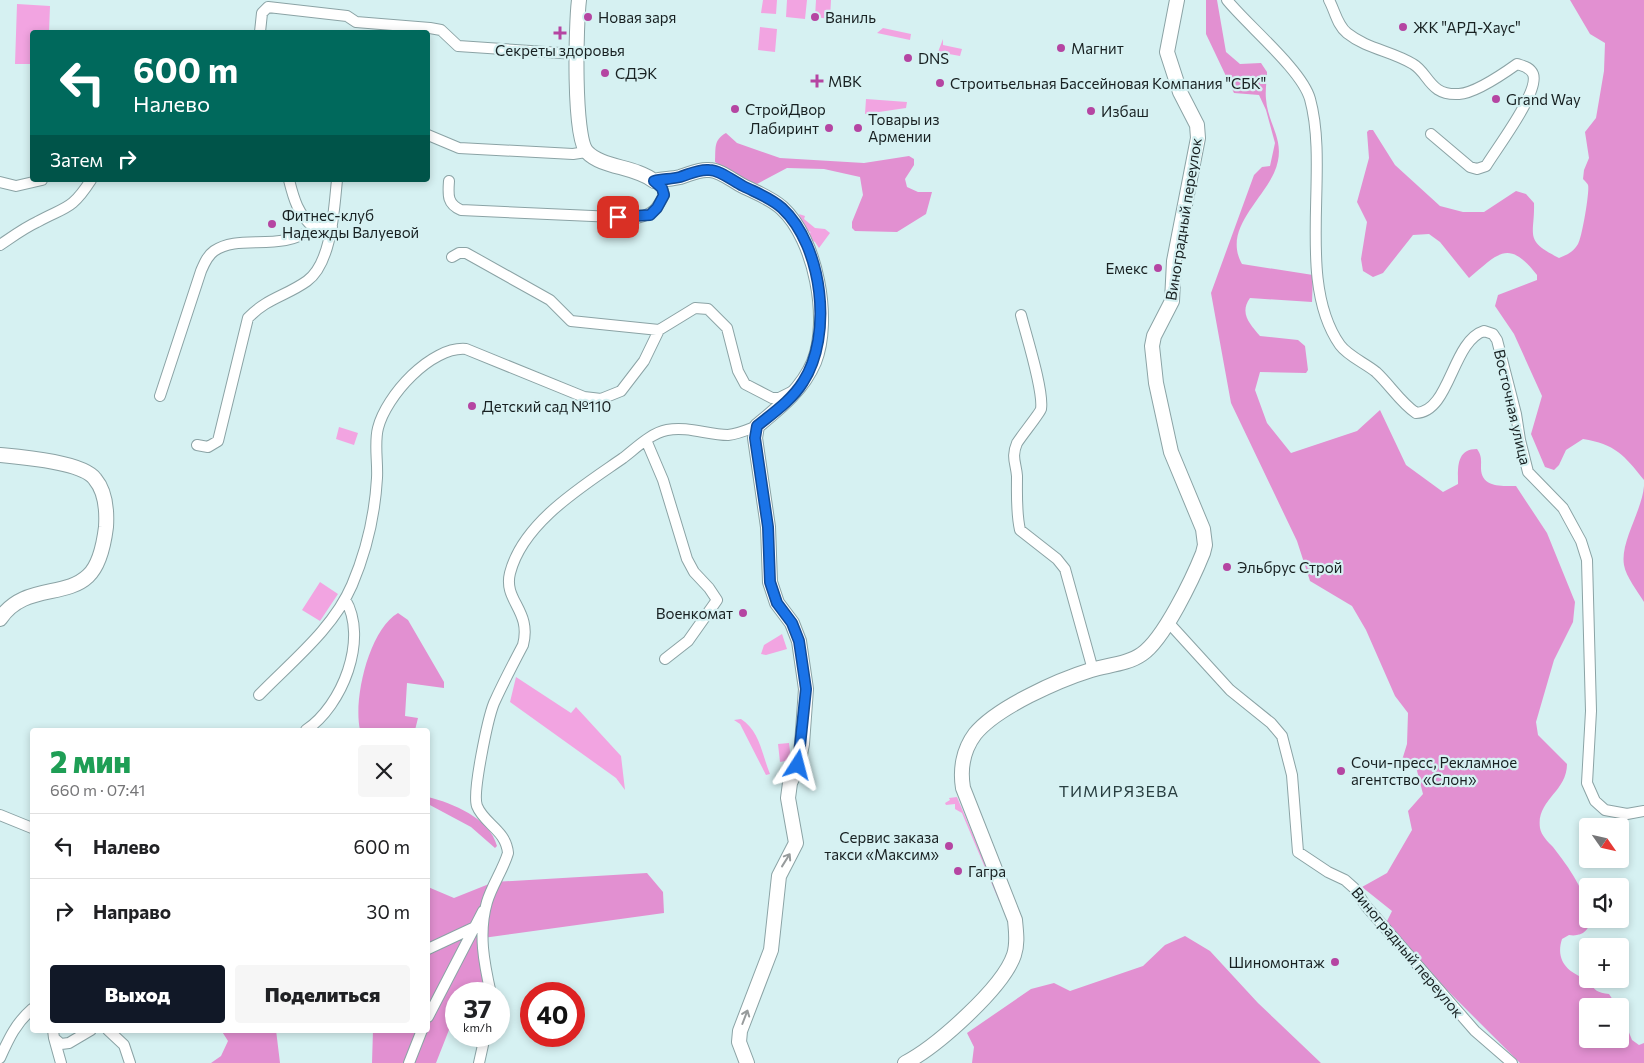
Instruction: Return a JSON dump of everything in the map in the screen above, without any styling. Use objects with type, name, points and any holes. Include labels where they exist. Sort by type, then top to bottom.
[{"type":"street","points":[[578,0],[576,54],[582,140],[586,152]]},
{"type":"street","name":"Виноградный переулок","points":[[1177,0],[1167,52],[1180,92],[1197,125],[1198,138],[1174,261],[1172,301],[1154,336],[1152,346],[1156,383],[1172,452],[1203,529],[1205,545],[1198,565],[1168,622],[1230,690],[1271,723],[1282,736],[1292,775],[1298,852],[1328,872],[1345,880],[1354,888],[1366,906],[1475,1031],[1512,1063]]},
{"type":"street","name":"Восточная улица","points":[[1227,0],[1297,76],[1310,98],[1318,153],[1315,204],[1320,287],[1330,326],[1340,344],[1377,373],[1416,413],[1422,413],[1432,405],[1474,336],[1484,331],[1493,334],[1497,340],[1528,472],[1563,508],[1581,541],[1586,560],[1591,711],[1587,783],[1595,802],[1605,810],[1627,814],[1644,811]]},
{"type":"street","points":[[1329,0],[1341,28],[1346,33],[1368,46],[1414,64],[1429,83],[1438,89],[1459,94],[1473,89],[1517,64],[1530,70],[1534,75],[1534,84],[1526,102],[1486,166],[1478,169],[1470,168],[1431,134]]},
{"type":"street","points":[[260,30],[262,13],[268,7],[347,16],[356,22],[441,30],[458,46],[576,54]]},
{"type":"street","points":[[430,136],[459,148],[573,154],[586,152],[596,158],[642,172],[662,188],[664,195],[657,208],[650,215],[637,218],[461,210],[453,207],[448,199],[449,181]]},
{"type":"street","points":[[430,1013],[487,904],[508,853],[507,844],[502,835],[477,808],[475,801],[479,769],[494,704],[523,644],[526,633],[526,621],[512,594],[509,582],[510,571],[531,533],[548,515],[579,489],[646,440],[666,430],[682,429],[727,435],[740,433],[757,426],[792,396],[803,382],[814,360],[818,342],[820,297],[815,268],[794,223],[772,200],[711,170],[697,170],[679,177],[654,181]]},
{"type":"street","points":[[0,182],[16,186],[33,182]]},
{"type":"street","points":[[0,245],[37,221],[66,209],[79,198],[90,182]]},
{"type":"street","points":[[290,182],[297,209],[314,228]]},
{"type":"street","points":[[197,445],[208,447],[218,441],[248,318],[256,309],[308,280],[320,263],[330,240],[337,182]]},
{"type":"street","points":[[160,396],[201,271],[212,252],[224,246],[288,241],[305,235],[314,228],[332,226]]},
{"type":"street","points":[[452,257],[459,253],[466,253],[550,300],[571,321],[659,330]]},
{"type":"street","points":[[259,694],[320,634],[345,599],[360,564],[368,531],[377,478],[377,430],[391,401],[414,372],[448,350],[466,349],[584,397],[601,399],[621,391],[635,375],[659,330],[695,308],[708,309],[727,328],[738,371],[745,384],[772,398],[779,398],[791,392],[803,382]]},
{"type":"street","points":[[1021,315],[1039,390],[1041,409],[1039,415],[1023,433],[1013,455],[1017,475],[1016,511],[1020,530],[1057,559],[1065,569],[1093,670]]},
{"type":"street","points":[[748,1063],[738,1042],[740,1031],[771,950],[779,876],[796,843],[788,798],[801,751],[806,689],[799,641],[792,623],[777,603],[770,582],[768,527],[755,438],[757,426]]},
{"type":"street","points":[[646,440],[663,480],[686,558],[694,572],[717,600],[688,641],[665,659]]},
{"type":"street","points":[[0,455],[82,470],[95,478],[102,490],[106,517],[100,555],[88,577],[78,583],[25,598],[13,604],[0,619]]},
{"type":"street","points":[[309,728],[332,705],[349,668],[354,618],[345,599]]},
{"type":"street","points":[[905,1063],[923,1051],[980,1003],[1002,978],[1015,953],[1017,940],[1015,920],[963,788],[960,773],[974,736],[989,721],[1050,685],[1141,655],[1150,648],[1168,622]]},
{"type":"street","points":[[0,815],[30,827]]},
{"type":"street","points":[[487,904],[482,948],[489,982]]},
{"type":"street","points":[[430,948],[474,927]]},
{"type":"street","points":[[0,1058],[6,1041],[21,1019],[30,1011]]},
{"type":"street","points":[[54,1034],[62,1044],[69,1043],[86,1033]]},
{"type":"street","points":[[111,1033],[124,1045],[130,1063]]},
{"type":"street","points":[[409,1063],[421,1033]]},
{"type":"street","points":[[54,1034],[61,1063]]},
{"type":"street","points":[[479,1063],[483,1047]]},
{"type":"shaded area","points":[[763,0],[777,0],[776,14],[761,13]]},
{"type":"shaded area","points":[[787,0],[807,0],[805,19],[786,17]]},
{"type":"shaded area","points":[[816,0],[831,0],[830,19],[815,17]]},
{"type":"shaded area","points":[[1206,0],[1217,0],[1226,52],[1240,64],[1261,63],[1267,72],[1267,109],[1278,143],[1278,162],[1268,184],[1240,228],[1237,252],[1242,264],[1313,275],[1312,302],[1250,298],[1247,303],[1247,318],[1260,336],[1298,340],[1305,346],[1308,370],[1306,373],[1260,372],[1255,390],[1267,423],[1291,453],[1357,431],[1380,410],[1406,465],[1443,492],[1458,484],[1458,466],[1465,452],[1477,449],[1484,479],[1493,484],[1516,486],[1547,533],[1575,602],[1573,622],[1554,660],[1536,722],[1538,735],[1567,764],[1566,774],[1562,782],[1543,810],[1540,818],[1540,828],[1543,836],[1559,855],[1579,885],[1579,928],[1588,928],[1581,934],[1569,935],[1562,939],[1560,954],[1569,970],[1579,976],[1579,988],[1594,988],[1602,993],[1609,994],[1612,998],[1579,998],[1579,1048],[1629,1048],[1629,1032],[1632,1040],[1639,1045],[1644,1043],[1644,1063],[1520,1063],[1446,989],[1386,923],[1392,911],[1362,887],[1387,873],[1412,830],[1408,811],[1423,794],[1416,767],[1399,770],[1407,744],[1408,713],[1395,696],[1366,630],[1352,606],[1310,581],[1297,541],[1231,403],[1211,293],[1254,175],[1262,167],[1270,166],[1275,143],[1266,110],[1259,95],[1234,93],[1206,34]]},
{"type":"shaded area","points":[[1570,0],[1644,0],[1644,480],[1618,452],[1603,444],[1583,439],[1566,450],[1559,465],[1554,470],[1545,467],[1531,434],[1542,396],[1514,334],[1495,306],[1498,295],[1537,280],[1537,275],[1518,256],[1510,253],[1496,257],[1469,278],[1440,242],[1429,234],[1413,235],[1383,273],[1373,277],[1363,271],[1361,259],[1367,222],[1357,202],[1369,158],[1367,132],[1369,130],[1373,130],[1395,165],[1440,206],[1463,212],[1484,212],[1516,191],[1526,194],[1534,203],[1533,236],[1540,246],[1559,258],[1570,253],[1576,247],[1582,233],[1588,195],[1588,185],[1583,179],[1584,170],[1589,158],[1585,132],[1596,118],[1604,71],[1605,43],[1590,34]]},
{"type":"shaded area","points":[[17,4],[50,6],[49,30],[30,30],[30,64],[15,64]]},
{"type":"shaded area","points":[[760,27],[777,29],[775,52],[758,50]]},
{"type":"shaded area","points":[[883,28],[911,34],[910,40],[877,33]]},
{"type":"shaded area","points":[[943,39],[943,45],[962,49],[960,56],[938,52]]},
{"type":"shaded area","points":[[866,99],[907,102],[906,108],[865,114]]},
{"type":"shaded area","points":[[726,133],[737,143],[780,158],[864,163],[909,156],[914,159],[914,165],[905,179],[907,187],[918,192],[932,192],[926,214],[897,232],[855,231],[852,228],[852,222],[863,195],[860,177],[824,169],[787,168],[757,184],[749,182],[715,162],[717,142]]},
{"type":"shaded area","points":[[799,214],[805,216],[804,219],[815,228],[825,229],[830,233],[819,248],[810,239],[808,234],[811,232],[806,231]]},
{"type":"shaded area","points":[[339,427],[358,433],[354,445],[336,439]]},
{"type":"shaded area","points":[[1644,486],[1644,602],[1627,574],[1624,556],[1625,546]]},
{"type":"shaded area","points":[[320,582],[338,594],[320,621],[302,610]]},
{"type":"shaded area","points":[[398,613],[408,620],[444,682],[444,688],[407,683],[405,716],[418,718],[416,728],[360,728],[358,717],[361,684],[371,649],[388,622]]},
{"type":"shaded area","points":[[782,634],[787,649],[766,655],[761,654],[764,645]]},
{"type":"shaded area","points":[[516,677],[571,713],[576,707],[621,756],[625,790],[616,778],[510,702]]},
{"type":"shaded area","points":[[741,719],[752,730],[760,744],[770,774],[766,775],[740,724],[734,720]]},
{"type":"shaded area","points":[[789,743],[791,760],[780,762],[778,744]]},
{"type":"shaded area","points":[[957,797],[1000,899],[999,901],[962,813],[955,809],[955,804],[946,805],[945,803],[950,800],[949,798]]},
{"type":"shaded area","points":[[430,798],[448,803],[469,813],[487,827],[497,846],[495,848],[471,827],[430,805]]},
{"type":"shaded area","points":[[647,873],[663,892],[664,913],[483,938],[491,982],[445,982],[445,1040],[436,1063],[372,1063],[373,1033],[430,1033],[430,888],[454,898],[494,882]]},
{"type":"shaded area","points":[[1185,936],[1210,951],[1258,1003],[1321,1063],[972,1063],[974,1047],[967,1033],[1031,989],[1054,983],[1070,991],[1143,966],[1165,945]]},
{"type":"shaded area","points":[[223,1033],[276,1033],[280,1063],[211,1063],[221,1056],[228,1041]]},
{"type":"place","name":"Новая заря","points":[[588,17]]},
{"type":"place","name":"Ваниль","points":[[815,17]]},
{"type":"place","name":"ЖК \"АРД-Хаус\"","points":[[1403,27]]},
{"type":"place","name":"Секреты здоровья","points":[[560,33]]},
{"type":"place","name":"Магнит","points":[[1061,48]]},
{"type":"place","name":"DNS","points":[[908,58]]},
{"type":"place","name":"СДЭК","points":[[605,73]]},
{"type":"place","name":"МВК","points":[[817,81]]},
{"type":"place","name":"Строитьельная Бассейновая Компания \"СБК\"","points":[[940,83]]},
{"type":"place","name":"Grand Way","points":[[1496,99]]},
{"type":"place","name":"СтройДвор","points":[[735,109]]},
{"type":"place","name":"Избаш","points":[[1091,111]]},
{"type":"place","name":"Лабиринт","points":[[829,128]]},
{"type":"place","name":"Товары из Армении","points":[[858,128]]},
{"type":"place","name":"Фитнес-клуб Надежды Валуевой","points":[[272,224]]},
{"type":"place","name":"Емекс","points":[[1158,268]]},
{"type":"place","name":"Детский сад №110","points":[[472,406]]},
{"type":"place","name":"Эльбрус Строй","points":[[1227,567]]},
{"type":"place","name":"Военкомат","points":[[743,613]]},
{"type":"place","name":"Сочи-пресс, Рекламное агентство «Слон»","points":[[1341,771]]},
{"type":"place","name":"Сервис заказа такси «Максим»","points":[[949,846]]},
{"type":"place","name":"Гагра","points":[[958,871]]},
{"type":"place","name":"Шиномонтаж","points":[[1335,962]]},
{"type":"district","name":"ТИМИРЯЗЕВА","points":[[1119,790]]},
{"type":"route","points":[[618,217],[637,218],[650,215],[657,208],[664,195],[662,188],[654,181],[679,177],[697,170],[711,170],[772,200],[784,210],[794,223],[815,268],[820,297],[818,342],[814,360],[803,382],[792,396],[757,426],[755,438],[768,527],[770,582],[777,603],[792,623],[799,641],[806,689],[802,744],[798,765]]}]
